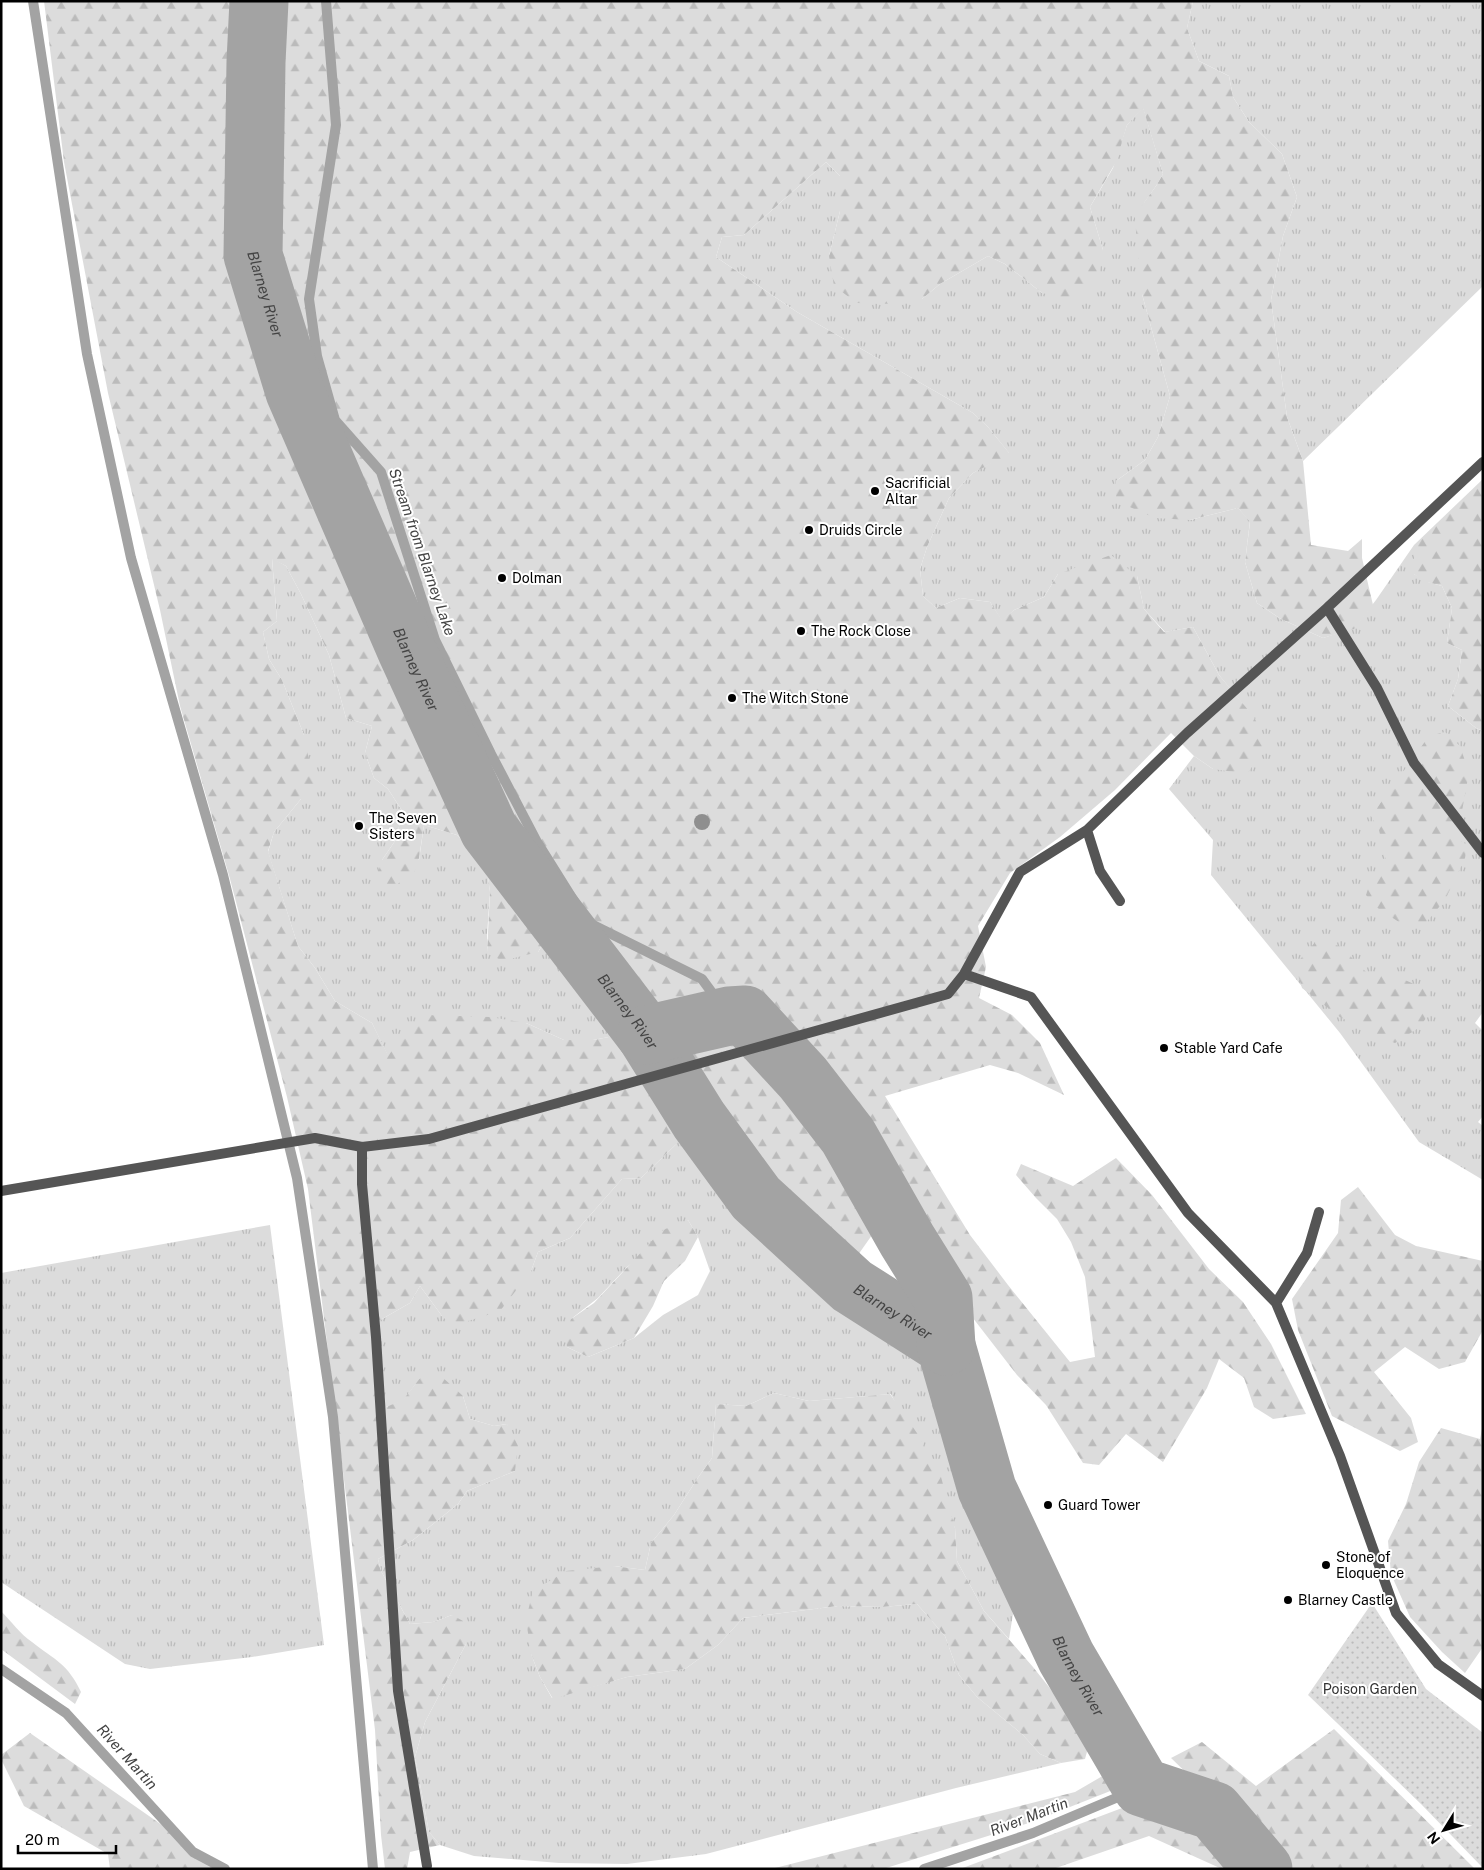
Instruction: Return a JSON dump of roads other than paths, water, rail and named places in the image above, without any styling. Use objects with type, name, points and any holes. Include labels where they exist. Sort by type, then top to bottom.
[{"type":"lane","points":[[1,1191],[315,1138],[362,1147],[429,1139],[948,994],[964,974],[1020,872],[1087,830],[1188,733],[1327,608],[1483,462]]},
{"type":"lane","points":[[1327,608],[1377,688],[1414,763],[1483,854]]},
{"type":"lane","points":[[1087,830],[1100,871],[1120,901]]},
{"type":"lane","points":[[964,974],[1031,997],[1188,1213],[1276,1303],[1340,1456],[1396,1613],[1438,1664],[1483,1696]]},
{"type":"lane","points":[[362,1147],[362,1184],[376,1337],[398,1691],[427,1866]]},
{"type":"lane","points":[[1276,1303],[1307,1253],[1319,1212]]},
{"type":"waterway","points":[[33,1],[87,354],[131,558],[223,875],[297,1178],[333,1417],[373,1869]]},
{"type":"waterway","name":"Blarney River","points":[[259,1],[256,62],[253,255],[295,392],[407,651],[489,830],[646,1035],[699,1120],[756,1198],[852,1286],[946,1346],[987,1489],[1066,1657],[1142,1787],[1214,1811],[1263,1869]]},
{"type":"waterway","name":"Stream from Blarney Lake","points":[[326,1],[336,125],[309,299],[317,356],[335,420],[381,472],[435,640],[537,842],[587,922],[702,979],[729,1016]]},
{"type":"waterway","points":[[646,1035],[729,1016],[745,1015],[803,1078],[848,1136],[907,1240],[943,1298],[946,1346]]},
{"type":"waterway","name":"River Martin","points":[[1,1669],[66,1713],[193,1852],[225,1869]]},
{"type":"waterway","name":"River Martin","points":[[924,1869],[1033,1833],[1142,1787]]},
{"type":"place","name":"Sacrificial Altar","points":[[875,491]]},
{"type":"place","name":"Druids Circle","points":[[809,530]]},
{"type":"place","name":"Dolman","points":[[502,578]]},
{"type":"place","name":"The Rock Close","points":[[801,631]]},
{"type":"place","name":"The Witch Stone","points":[[732,698]]},
{"type":"place","name":"The Seven Sisters","points":[[359,826]]},
{"type":"place","name":"Stable Yard Cafe","points":[[1164,1048]]},
{"type":"place","name":"Guard Tower","points":[[1048,1505]]},
{"type":"place","name":"Stone of Eloquence","points":[[1326,1565]]},
{"type":"place","name":"Blarney Castle","points":[[1288,1600]]},
{"type":"park label","name":"Poison Garden","points":[[1370,1689]]}]
